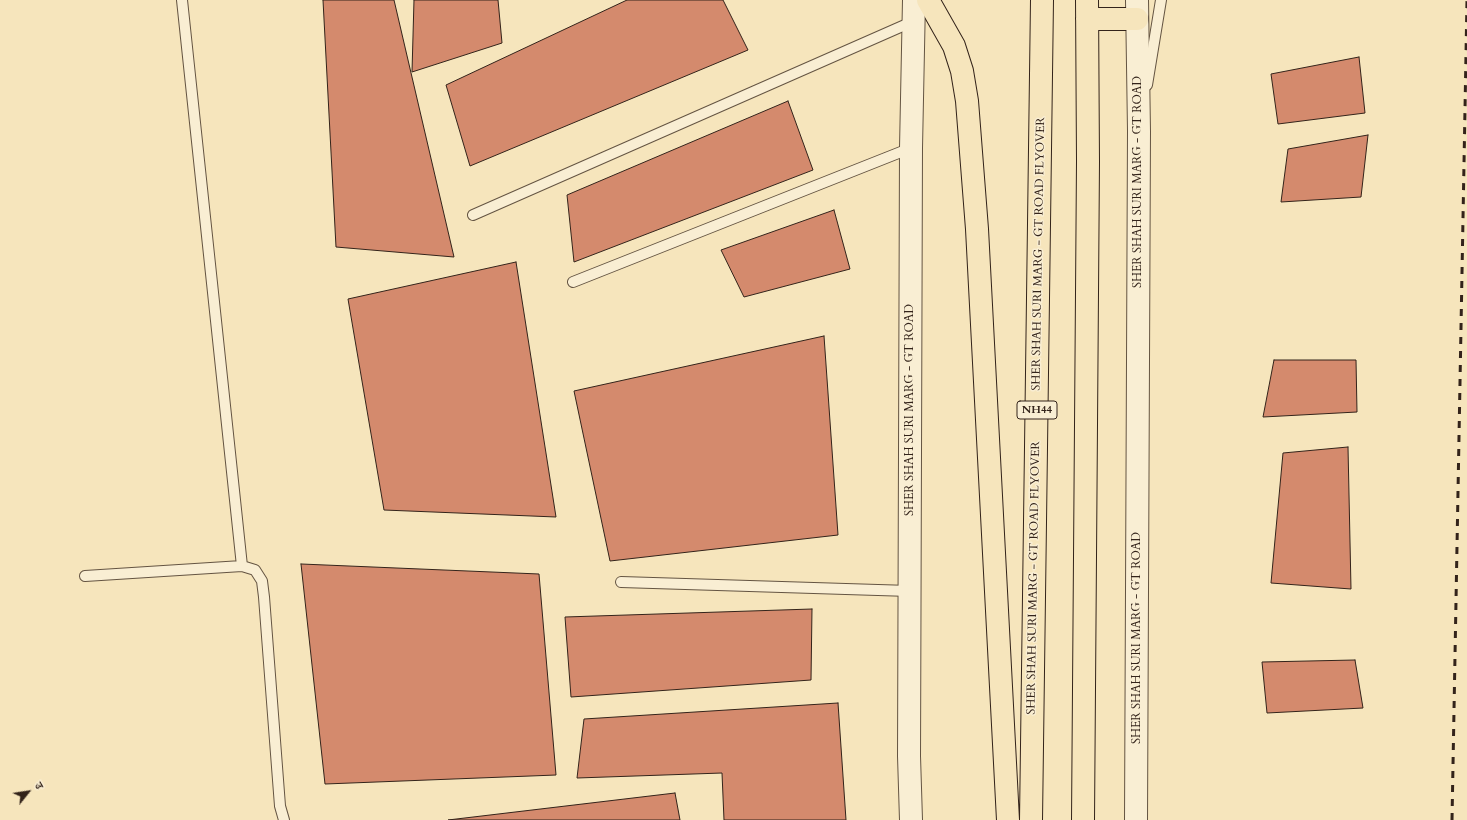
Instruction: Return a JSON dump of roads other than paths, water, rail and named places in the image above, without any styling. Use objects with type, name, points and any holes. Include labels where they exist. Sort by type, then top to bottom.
[{"type":"highway","points":[[928,0],[954,46],[962,70],[967,100],[977,229],[1008,820]]},
{"type":"highway","name":"SHER SHAH SURI MARG - GT ROAD FLYOVER","points":[[1031,820],[1042,0]]},
{"type":"highway","points":[[1083,820],[1088,169],[1087,9],[1137,9]]},
{"type":"street","name":"SHER SHAH SURI MARG - GT ROAD","points":[[1136,820],[1139,131],[1137,9]]},
{"type":"street","name":"SHER SHAH SURI MARG - GT ROAD","points":[[911,820],[911,148],[914,10]]},
{"type":"lane","points":[[182,0],[242,566]]},
{"type":"lane","points":[[1139,131],[1161,0]]},
{"type":"lane","points":[[473,214],[914,10]]},
{"type":"lane","points":[[573,282],[911,148]]},
{"type":"lane","points":[[85,576],[242,566],[255,570],[262,581],[280,806],[284,820]]},
{"type":"lane","points":[[621,582],[910,591]]},
{"type":"railway","points":[[1452,820],[1467,0]]}]
